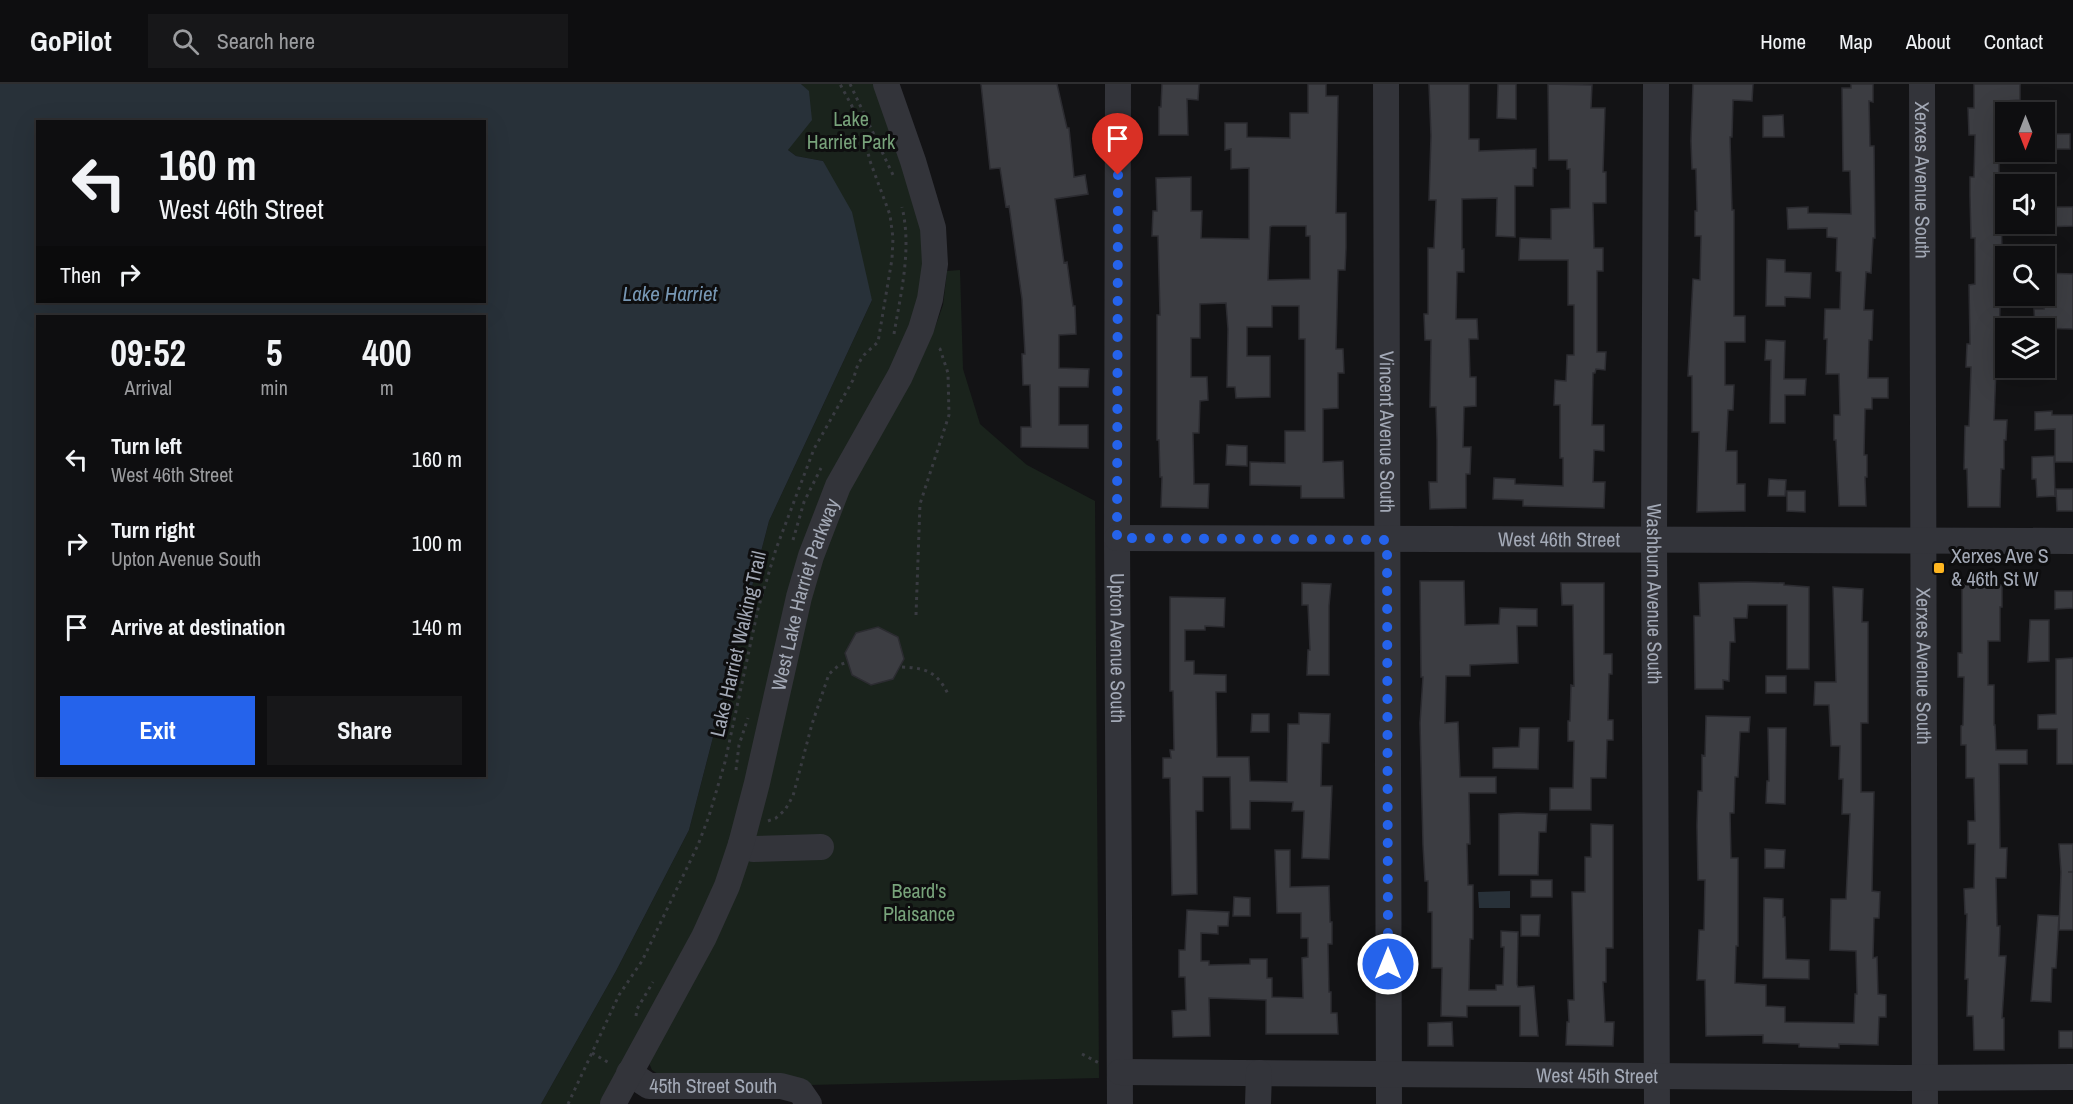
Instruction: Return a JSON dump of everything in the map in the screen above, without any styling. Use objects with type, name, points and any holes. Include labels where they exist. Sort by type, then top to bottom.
[{"type":"street","name":"West Lake Harriet Parkway","points":[[613,1104],[624,1071],[704,937],[728,886],[741,844],[799,597],[811,556],[838,486],[900,376],[930,299],[935,264],[933,228],[886,84]]},
{"type":"street","name":"Upton Avenue South","points":[[1118,84],[1117,538],[1111,1068],[1120,1104]]},
{"type":"street","name":"Vincent Avenue South","points":[[1386,84],[1389,1104]]},
{"type":"street","name":"Washburn Avenue South","points":[[1656,84],[1654,540],[1657,1104]]},
{"type":"street","name":"Xerxes Avenue South","points":[[1922,84],[1925,1104]]},
{"type":"street","name":"West 46th Street","points":[[1117,538],[2073,541]]},
{"type":"street","points":[[741,844],[753,849],[821,848]]},
{"type":"street","name":"West 45th Street","points":[[1111,1068],[1259,1073],[2073,1077]]},
{"type":"street","name":"45th Street South","points":[[624,1071],[649,1086],[781,1086],[804,1098]]},
{"type":"street","points":[[1258,1104],[1259,1073]]},
{"type":"path","name":"Lake Harriet Walking Trail","points":[[568,1104],[619,995],[646,953],[702,836],[725,762],[758,609],[776,549],[814,449],[853,380],[858,364],[878,342],[892,259],[893,238],[890,215],[870,161],[860,121],[840,84]]},
{"type":"path","points":[[916,615],[920,504],[949,415],[948,373],[940,350],[918,334]]},
{"type":"path","points":[[762,822],[776,818],[785,810],[793,796],[812,724],[829,674],[839,665],[848,662]]},
{"type":"path","points":[[902,667],[923,669],[934,674],[943,683],[949,696]]},
{"type":"path","points":[[592,1053],[624,1071]]},
{"type":"path","points":[[1082,1054],[1111,1068]]},
{"type":"green space","name":"Lake Harriet Park","points":[[801,84],[878,84],[925,231],[930,299],[847,468],[741,844],[613,1104],[541,1104],[616,971],[689,830],[769,521],[872,300],[823,161],[796,156],[788,150],[809,92]]},
{"type":"green space","name":"Beard's Plaisance","points":[[960,270],[963,369],[980,424],[1027,465],[1095,501],[1099,1078],[810,1085],[658,1074],[652,1070],[647,1058],[711,940],[829,526],[911,381],[943,305],[947,271]]},
{"type":"water","name":"Lake Harriet","points":[[0,84],[801,84],[809,91],[812,120],[788,150],[796,156],[823,161],[852,212],[872,300],[769,521],[689,830],[616,971],[541,1104],[0,1104]]},
{"type":"water","points":[[1510,891],[1510,908],[1479,908],[1478,892]]},
{"type":"building","points":[[981,84],[1057,84],[1067,128],[1069,128],[1074,177],[1085,175],[1088,194],[1055,199],[1064,263],[1067,262],[1073,306],[1075,306],[1076,334],[1059,335],[1059,368],[1089,369],[1088,387],[1059,387],[1059,425],[1088,425],[1088,448],[1021,447],[1021,427],[1031,427],[1030,385],[1023,385],[1022,354],[1025,354],[1022,299],[1009,206],[1006,207],[1000,168],[990,169]]},
{"type":"building","points":[[1162,84],[1199,84],[1198,100],[1187,99],[1188,135],[1159,135]]},
{"type":"building","points":[[1308,84],[1326,84],[1326,96],[1338,96],[1336,213],[1346,213],[1346,248],[1345,270],[1338,270],[1336,349],[1343,349],[1344,373],[1338,373],[1338,408],[1323,409],[1323,462],[1343,461],[1344,498],[1301,498],[1301,486],[1250,485],[1250,462],[1285,463],[1285,431],[1305,431],[1305,339],[1299,339],[1299,306],[1272,306],[1272,327],[1247,327],[1247,356],[1270,356],[1270,397],[1236,398],[1235,387],[1227,387],[1226,303],[1200,304],[1200,338],[1191,338],[1191,377],[1207,377],[1208,400],[1200,401],[1199,433],[1193,433],[1194,484],[1209,484],[1208,508],[1161,507],[1162,477],[1160,477],[1159,440],[1157,440],[1157,315],[1160,315],[1158,236],[1152,236],[1153,211],[1157,211],[1156,178],[1191,177],[1191,211],[1202,211],[1201,238],[1249,239],[1249,168],[1231,169],[1231,149],[1225,150],[1225,123],[1247,123],[1247,137],[1290,138],[1290,113],[1308,113]],"holes":[[[1306,226],[1306,236],[1310,236],[1310,279],[1268,280],[1270,227]]]},
{"type":"building","points":[[1429,84],[1469,84],[1469,139],[1479,139],[1479,151],[1536,149],[1533,186],[1515,186],[1515,237],[1496,236],[1497,198],[1462,199],[1464,272],[1457,272],[1456,319],[1477,319],[1478,339],[1469,339],[1470,377],[1476,377],[1476,406],[1464,407],[1463,447],[1471,447],[1470,474],[1466,474],[1466,508],[1430,509],[1429,482],[1437,482],[1437,440],[1436,407],[1430,407],[1431,340],[1425,340],[1424,314],[1428,314],[1428,248],[1434,248],[1436,200],[1429,200],[1431,136]]},
{"type":"building","points":[[1498,84],[1516,84],[1516,119],[1497,118]]},
{"type":"building","points":[[1548,84],[1592,85],[1591,108],[1605,108],[1603,172],[1606,172],[1606,203],[1593,203],[1594,248],[1603,248],[1603,271],[1597,271],[1597,352],[1606,352],[1605,370],[1596,369],[1593,373],[1592,425],[1604,425],[1604,451],[1594,450],[1593,482],[1605,482],[1604,508],[1523,506],[1523,500],[1493,499],[1494,478],[1515,479],[1515,484],[1563,486],[1563,458],[1560,458],[1560,405],[1554,405],[1555,380],[1566,381],[1567,355],[1574,355],[1574,305],[1568,305],[1568,260],[1519,260],[1520,238],[1551,239],[1551,209],[1570,208],[1570,169],[1567,169],[1567,160],[1549,160]]},
{"type":"building","points":[[1693,84],[1753,84],[1752,101],[1733,100],[1732,137],[1730,137],[1732,210],[1734,210],[1734,316],[1745,316],[1745,342],[1725,342],[1725,385],[1734,385],[1733,410],[1728,410],[1726,451],[1737,451],[1737,484],[1745,484],[1745,511],[1697,512],[1699,432],[1692,432],[1692,376],[1688,376],[1693,279],[1700,280],[1701,236],[1695,236],[1696,169],[1692,169],[1691,141]]},
{"type":"building","points":[[1851,84],[1873,84],[1873,102],[1869,101],[1870,146],[1874,146],[1875,238],[1873,238],[1871,273],[1866,272],[1864,310],[1873,310],[1868,378],[1888,378],[1888,398],[1872,398],[1872,409],[1865,409],[1866,506],[1839,506],[1834,415],[1840,415],[1839,374],[1826,374],[1827,339],[1824,339],[1825,309],[1840,309],[1841,272],[1836,271],[1837,238],[1827,237],[1827,228],[1788,229],[1787,208],[1808,207],[1808,213],[1851,214],[1850,171],[1843,171],[1842,88],[1851,88]]},
{"type":"building","points":[[1974,84],[2020,84],[2020,100],[1995,102],[1995,162],[1999,162],[1999,174],[1995,174],[1995,234],[2002,234],[2002,246],[1995,246],[1995,306],[2000,306],[2000,318],[1995,318],[1994,420],[2007,420],[2004,469],[2001,469],[2000,507],[1968,507],[1967,469],[1964,469],[1965,426],[1969,426],[1971,367],[1966,367],[1967,344],[1970,344],[1969,285],[1975,284],[1975,238],[1971,238],[1970,177],[1974,177],[1975,135],[1969,135],[1968,108],[1974,108]]},
{"type":"building","points":[[1783,115],[1784,137],[1763,137],[1763,116]]},
{"type":"building","points":[[2055,134],[2070,134],[2070,149],[2055,149]]},
{"type":"building","points":[[2055,207],[2073,207],[2073,226],[2055,227]]},
{"type":"building","points":[[1767,259],[1785,260],[1785,272],[1811,273],[1810,298],[1785,297],[1785,306],[1766,306]]},
{"type":"building","points":[[2055,273],[2073,274],[2073,329],[2055,329],[2055,318],[2034,318],[2034,309],[2044,309],[2044,306],[2055,306]]},
{"type":"building","points":[[1766,340],[1785,341],[1784,379],[1806,379],[1805,395],[1785,395],[1785,423],[1770,423],[1771,360],[1765,360]]},
{"type":"building","points":[[2052,411],[2052,415],[2073,415],[2073,462],[2055,462],[2055,429],[2035,430],[2035,412]]},
{"type":"building","points":[[1227,445],[1247,446],[1247,466],[1226,465]]},
{"type":"building","points":[[2054,456],[2055,496],[2037,497],[2036,479],[2032,479],[2032,457]]},
{"type":"building","points":[[1769,479],[1786,480],[1785,496],[1768,496]]},
{"type":"building","points":[[2056,489],[2073,489],[2073,511],[2057,511]]},
{"type":"building","points":[[1787,491],[1805,491],[1805,512],[1787,511]]},
{"type":"building","points":[[1420,581],[1464,581],[1465,625],[1499,624],[1500,608],[1537,609],[1537,626],[1517,626],[1518,663],[1470,665],[1470,676],[1446,676],[1445,723],[1458,722],[1460,777],[1496,777],[1496,793],[1469,793],[1468,885],[1473,885],[1473,939],[1470,939],[1469,990],[1496,990],[1496,985],[1503,985],[1504,947],[1501,947],[1501,931],[1518,932],[1517,984],[1518,987],[1534,986],[1538,1036],[1520,1036],[1520,1006],[1467,1006],[1467,1017],[1441,1016],[1442,968],[1432,968],[1432,912],[1428,912],[1428,881],[1425,881],[1423,845],[1420,723],[1423,677],[1421,677]]},
{"type":"building","points":[[1302,583],[1331,584],[1329,675],[1307,675],[1308,650],[1310,650],[1308,605],[1302,605]]},
{"type":"building","points":[[1561,583],[1604,583],[1604,654],[1612,654],[1608,720],[1613,720],[1613,740],[1607,740],[1606,778],[1591,778],[1591,810],[1550,810],[1550,788],[1573,788],[1574,741],[1568,741],[1568,721],[1570,721],[1571,685],[1574,686],[1573,605],[1562,605]]},
{"type":"building","points":[[1699,583],[1784,583],[1784,585],[1809,587],[1809,669],[1787,669],[1787,605],[1748,605],[1747,618],[1734,618],[1735,642],[1730,642],[1729,681],[1723,680],[1723,689],[1695,689],[1694,616],[1700,616]]},
{"type":"building","points":[[1962,583],[2002,585],[2000,641],[1988,641],[1988,685],[1994,685],[1996,750],[2027,750],[2027,764],[1999,764],[2000,848],[2007,848],[2006,878],[1996,878],[1997,926],[2000,926],[1999,956],[2006,956],[2002,1018],[2004,1018],[2004,1050],[1974,1050],[1973,1016],[1967,1016],[1968,979],[1965,979],[1967,914],[1965,914],[1964,889],[1974,888],[1975,844],[1968,844],[1968,821],[1975,821],[1974,778],[1966,778],[1966,745],[1961,745],[1964,677],[1958,677],[1958,653],[1962,653]]},
{"type":"building","points":[[1833,587],[1863,589],[1862,622],[1868,622],[1868,723],[1861,723],[1861,792],[1874,792],[1872,891],[1880,892],[1879,918],[1874,918],[1873,958],[1877,957],[1878,994],[1886,995],[1886,1017],[1879,1017],[1878,1045],[1839,1044],[1839,1048],[1799,1047],[1799,1044],[1763,1043],[1763,1035],[1706,1036],[1705,980],[1697,980],[1699,930],[1704,930],[1705,880],[1698,880],[1697,826],[1698,791],[1702,791],[1702,755],[1705,756],[1706,716],[1750,717],[1749,732],[1740,732],[1734,813],[1730,813],[1731,858],[1738,858],[1738,946],[1736,946],[1735,983],[1766,985],[1766,1006],[1785,1007],[1785,1022],[1854,1023],[1855,994],[1857,994],[1856,951],[1830,950],[1831,899],[1846,899],[1850,814],[1842,814],[1843,779],[1839,779],[1840,746],[1831,746],[1829,705],[1814,705],[1815,682],[1836,682]]},
{"type":"building","points":[[2055,591],[2073,591],[2073,608],[2055,609]]},
{"type":"building","points":[[1170,597],[1225,598],[1224,627],[1205,626],[1205,630],[1185,630],[1185,661],[1194,661],[1194,674],[1226,675],[1226,692],[1216,692],[1217,757],[1249,757],[1250,781],[1287,782],[1288,724],[1299,724],[1299,713],[1330,714],[1329,743],[1322,743],[1321,786],[1332,786],[1329,859],[1302,858],[1304,811],[1292,811],[1293,802],[1250,801],[1250,829],[1231,829],[1230,777],[1203,777],[1203,811],[1196,811],[1197,894],[1172,895],[1170,778],[1163,778],[1163,758],[1171,758],[1170,750],[1174,750],[1173,691],[1170,691]]},
{"type":"building","points":[[2030,620],[2049,620],[2049,661],[2028,662]]},
{"type":"building","points":[[878,627],[898,637],[904,659],[893,679],[871,685],[852,675],[845,653],[856,633]]},
{"type":"building","points":[[2073,658],[2073,764],[2057,764],[2057,729],[2038,729],[2038,715],[2056,714],[2056,659]]},
{"type":"building","points":[[1766,676],[1786,676],[1786,693],[1766,693]]},
{"type":"building","points":[[1252,714],[1269,714],[1269,732],[1251,732]]},
{"type":"building","points":[[1520,728],[1539,728],[1538,769],[1493,768],[1493,748],[1519,747]]},
{"type":"building","points":[[1768,728],[1786,728],[1785,804],[1766,803],[1767,781],[1769,781]]},
{"type":"building","points":[[1499,814],[1547,814],[1546,832],[1539,832],[1538,875],[1499,875]]},
{"type":"building","points":[[1591,824],[1613,825],[1613,948],[1606,948],[1606,982],[1603,982],[1605,1022],[1614,1022],[1613,1046],[1566,1045],[1567,1022],[1569,1022],[1568,1000],[1574,1000],[1572,892],[1585,892],[1585,857],[1591,857]]},
{"type":"building","points":[[2059,844],[2073,844],[2073,930],[2059,930],[2061,872]]},
{"type":"building","points":[[1765,849],[1785,850],[1784,868],[1765,868]]},
{"type":"building","points":[[1275,850],[1290,850],[1290,887],[1329,886],[1332,944],[1328,944],[1329,992],[1331,992],[1331,1013],[1337,1013],[1338,1034],[1266,1034],[1266,1000],[1209,998],[1210,1036],[1173,1037],[1172,1011],[1186,1010],[1185,977],[1179,977],[1179,950],[1185,950],[1187,910],[1229,912],[1228,926],[1218,926],[1218,934],[1201,933],[1201,961],[1209,961],[1209,965],[1250,964],[1250,959],[1267,959],[1267,978],[1272,978],[1272,997],[1303,998],[1302,958],[1308,957],[1308,938],[1301,938],[1301,913],[1277,913]]},
{"type":"building","points":[[1531,880],[1552,880],[1552,897],[1531,897]]},
{"type":"building","points":[[1234,897],[1250,898],[1250,916],[1233,916]]},
{"type":"building","points":[[1764,898],[1783,899],[1786,959],[1809,960],[1809,979],[1763,978]]},
{"type":"building","points":[[1521,915],[1540,915],[1539,936],[1521,936]]},
{"type":"building","points":[[2038,915],[2059,916],[2056,968],[2052,968],[2051,1002],[2031,1001]]},
{"type":"building","points":[[1452,1022],[1453,1046],[1428,1046],[1428,1023]]},
{"type":"building","points":[[2059,1031],[2073,1031],[2073,1048],[2059,1048]]},
{"type":"place","name":"Xerxes Ave S & 46th St W","points":[[1939,568]]},
{"type":"route","points":[[1118,175],[1117,538],[1387,540],[1388,964]]}]
